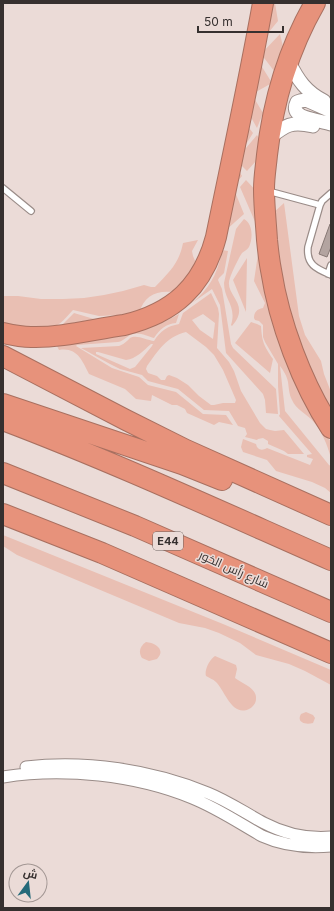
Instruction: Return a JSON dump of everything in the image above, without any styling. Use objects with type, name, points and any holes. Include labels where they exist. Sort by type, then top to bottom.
[{"type":"highway","points":[[3,333],[30,337],[45,337],[137,322],[171,306],[181,298],[195,282],[208,262],[213,250],[263,3]]},
{"type":"highway","points":[[315,3],[299,35],[281,84],[269,138],[264,189],[270,270],[282,320],[290,344],[308,386],[317,405],[331,428]]},
{"type":"highway","points":[[3,356],[186,450],[328,514]]},
{"type":"highway","points":[[3,404],[182,464],[291,508],[317,514],[328,514]]},
{"type":"highway","points":[[3,420],[105,461],[331,560]]},
{"type":"highway","name":"شارع رأس الخور","points":[[3,472],[135,526],[331,612]]},
{"type":"highway","points":[[3,514],[102,553],[331,653]]},
{"type":"street","points":[[289,62],[296,76],[308,90],[331,105]]},
{"type":"street","points":[[331,111],[306,100],[297,102],[295,108],[300,116],[331,124]]},
{"type":"street","points":[[269,138],[287,125],[293,124],[307,125],[331,131]]},
{"type":"street","points":[[3,770],[54,765],[79,765],[142,773],[176,781],[209,793],[262,823],[286,833],[310,838],[331,838]]},
{"type":"street","points":[[3,777],[57,773],[101,776],[139,782],[157,786],[193,799],[270,840],[294,846],[331,846]]},
{"type":"lane","points":[[3,188],[31,211]]},
{"type":"lane","points":[[264,189],[320,205]]},
{"type":"lane","points":[[331,193],[322,201],[320,205],[307,253],[309,260],[313,265],[329,274],[331,265]]},
{"type":"shaded area","points":[[269,3],[275,3],[278,21],[264,38]]},
{"type":"shaded area","points":[[280,34],[285,55],[278,76],[261,54]]},
{"type":"shaded area","points":[[259,62],[272,83],[252,94]]},
{"type":"shaded area","points":[[254,98],[263,113],[257,128],[248,112]]},
{"type":"shaded area","points":[[246,124],[253,133],[245,146],[246,148],[257,135],[263,144],[256,161],[247,171],[240,164],[236,166]]},
{"type":"shaded area","points":[[236,166],[242,176],[233,187],[244,214],[226,230]]},
{"type":"shaded area","points":[[246,180],[260,195],[259,231],[240,187]]},
{"type":"shaded area","points":[[284,203],[299,316],[305,335],[321,361],[331,392],[331,416],[322,401],[284,303],[272,214]]},
{"type":"shaded area","points":[[244,219],[251,228],[251,240],[249,247],[242,253],[230,278],[230,289],[236,300],[239,311],[232,326],[232,313],[224,283],[236,229]]},
{"type":"shaded area","points":[[258,233],[325,433],[331,442],[331,458],[319,429],[312,420],[298,408],[290,396],[287,378],[280,366],[285,411],[331,466],[331,493],[325,488],[312,482],[276,471],[267,460],[243,452],[241,447],[243,439],[256,444],[257,448],[267,448],[310,465],[313,459],[307,457],[307,455],[312,454],[279,416],[278,364],[263,337],[263,325],[254,318],[255,312],[263,308],[265,303],[254,281],[258,254]]},
{"type":"shaded area","points":[[198,240],[192,251],[196,263],[195,269],[173,292],[156,293],[147,298],[139,313],[99,316],[73,310],[57,325],[45,328],[3,323],[3,296],[41,299],[84,298],[123,291],[144,285],[155,287],[176,262],[183,243]]},
{"type":"shaded area","points":[[222,250],[228,251],[224,273],[218,280],[222,289],[231,344],[233,348],[276,389],[278,414],[266,413],[263,394],[226,353],[220,305],[212,289],[192,303],[204,292],[212,280],[218,266]]},
{"type":"shaded area","points":[[247,258],[246,312],[233,280]]},
{"type":"shaded area","points":[[211,293],[218,308],[219,314],[217,348],[229,362],[241,391],[260,423],[266,429],[275,431],[284,430],[304,454],[288,454],[268,444],[268,441],[263,438],[257,440],[245,437],[247,434],[245,428],[238,426],[229,411],[204,410],[178,389],[148,381],[142,375],[120,369],[81,348],[119,346],[132,337],[154,341],[159,334],[171,326],[179,324],[183,313]],"holes":[[[203,314],[215,323],[213,339],[200,330],[192,320]],[[186,332],[214,355],[223,370],[236,400],[235,403],[211,405],[188,385],[177,378],[169,375],[165,380],[161,380],[157,376],[148,373],[146,369],[147,366],[159,350],[163,345],[179,334]],[[153,344],[135,367],[130,369],[96,354],[96,352],[98,352],[126,360]]]},
{"type":"shaded area","points":[[74,313],[94,319],[62,325]]},
{"type":"shaded area","points":[[179,314],[176,323],[169,324],[154,338],[144,334],[135,334],[118,342],[76,346],[112,368],[139,377],[148,385],[176,392],[203,414],[226,415],[233,425],[219,422],[214,425],[187,413],[185,409],[177,405],[172,405],[152,395],[151,401],[136,399],[125,389],[89,374],[81,359],[75,353],[59,350],[56,344],[130,334],[155,326]]},
{"type":"shaded area","points":[[251,322],[261,326],[264,344],[273,359],[270,373],[235,343]]},
{"type":"shaded area","points":[[3,535],[223,624],[331,670],[331,685],[289,664],[256,655],[240,643],[219,633],[205,628],[179,623],[17,555],[3,546]]},
{"type":"shaded area","points":[[146,642],[156,645],[159,648],[160,656],[157,659],[149,661],[142,658],[140,649]]},
{"type":"shaded area","points":[[215,656],[236,665],[237,669],[235,678],[252,689],[256,695],[254,705],[249,709],[243,711],[233,706],[216,682],[206,676],[208,665]]},
{"type":"shaded area","points":[[306,712],[313,715],[315,718],[313,723],[302,723],[300,719],[301,714]]},
{"type":"building","points":[[330,224],[331,247],[327,257],[319,254]]}]
